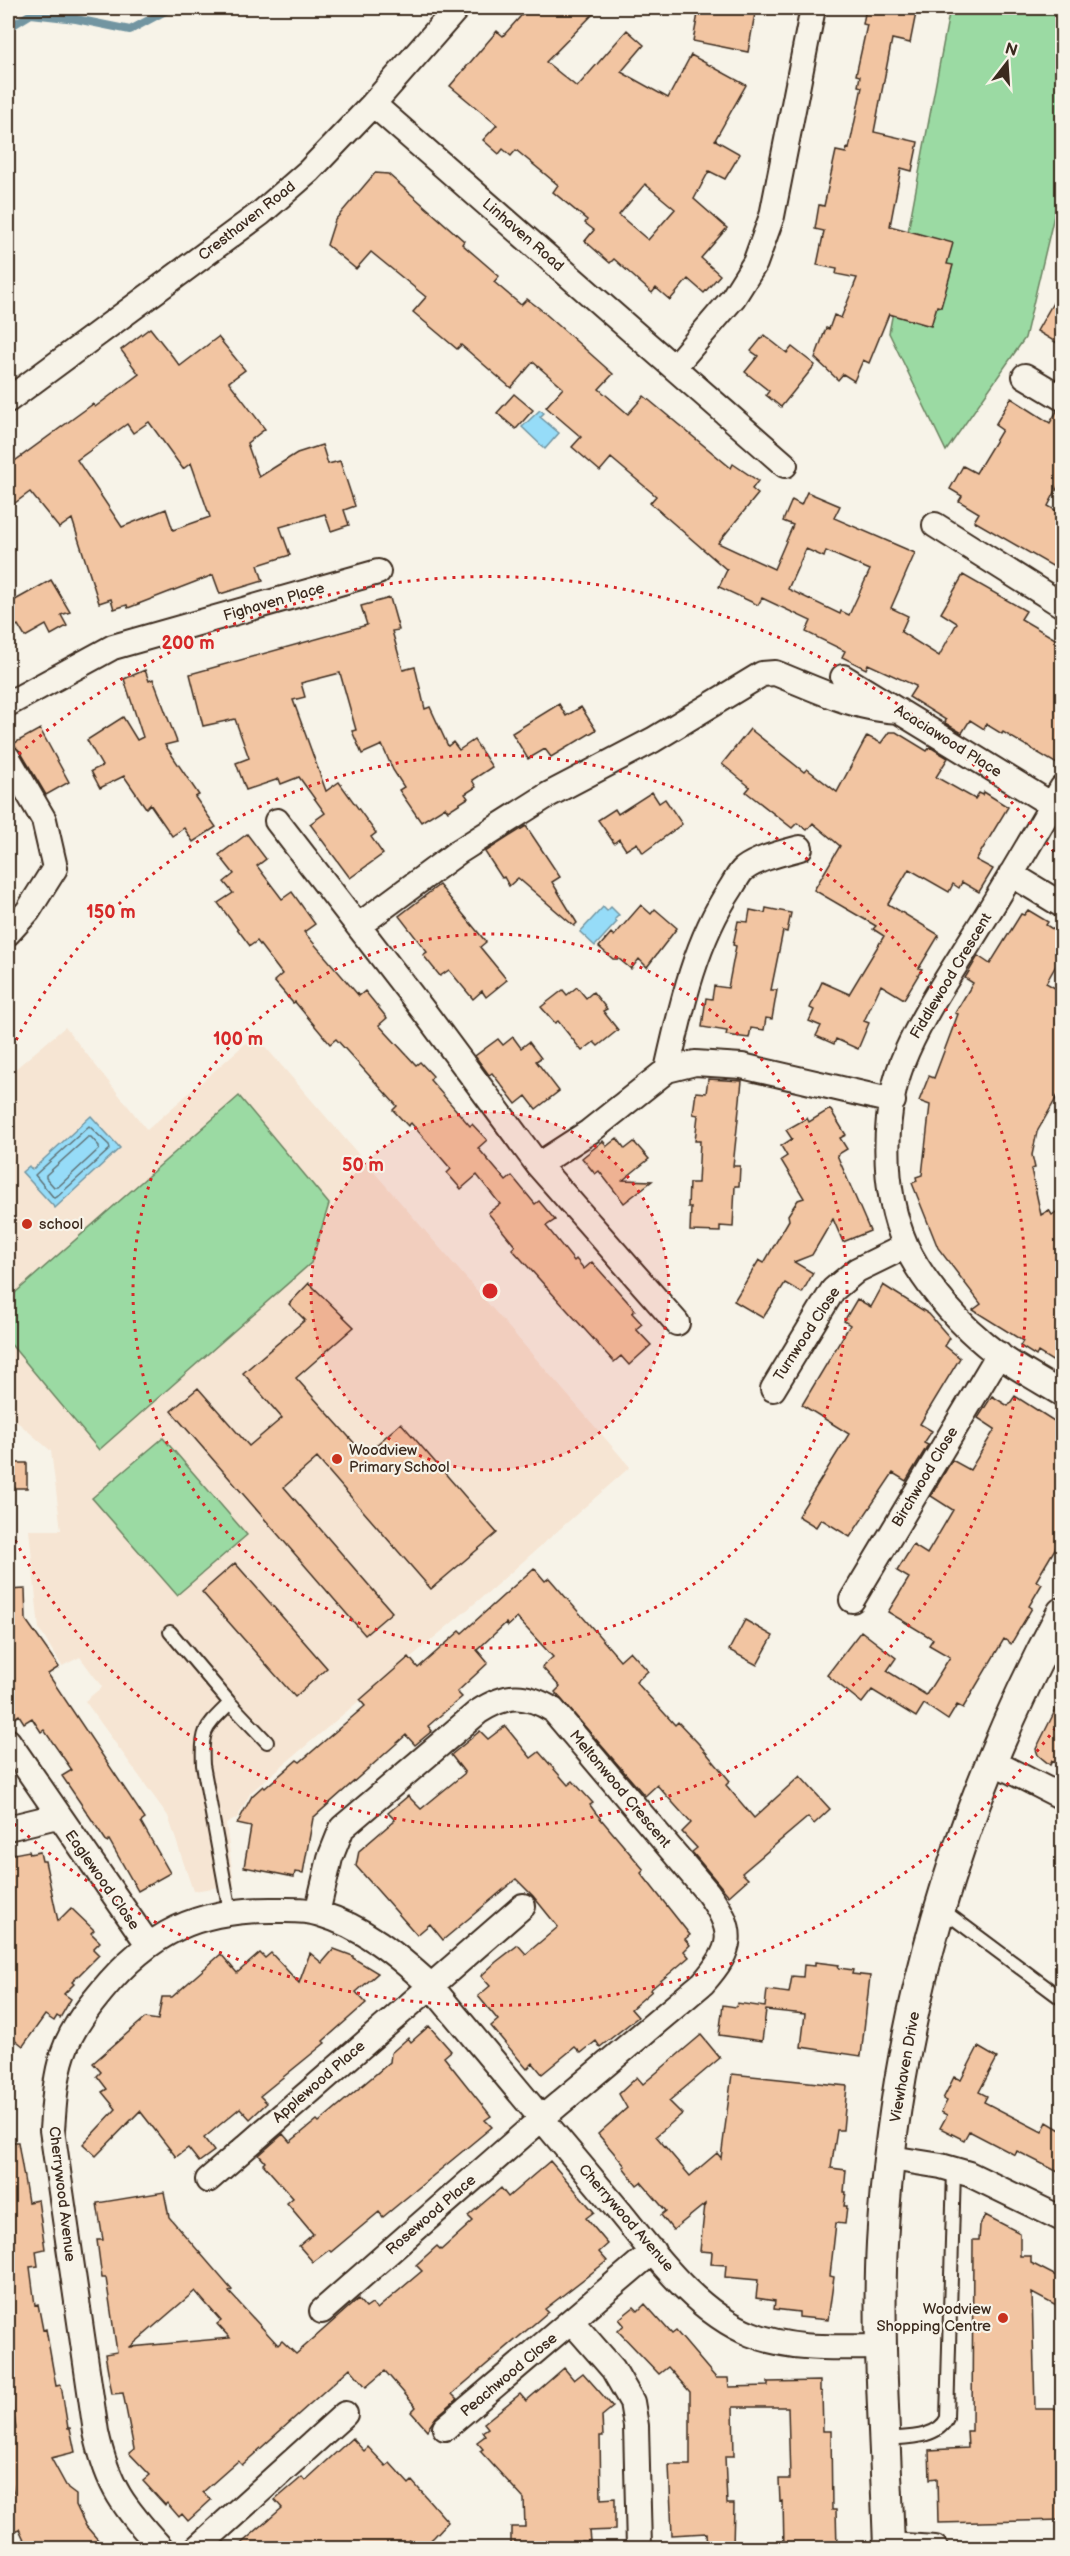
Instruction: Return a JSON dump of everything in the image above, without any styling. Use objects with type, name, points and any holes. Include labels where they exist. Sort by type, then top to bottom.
[{"type":"street","name":"Cresthaven Road","points":[[8,400],[261,213],[309,171],[373,104],[457,8]]},
{"type":"street","points":[[674,367],[733,298],[755,263],[772,216],[813,8]]},
{"type":"street","name":"Linhaven Road","points":[[373,104],[785,465]]},
{"type":"street","points":[[1025,376],[1062,398]]},
{"type":"street","points":[[935,525],[1062,605]]},
{"type":"street","name":"Fighaven Place","points":[[8,704],[113,647],[378,572]]},
{"type":"street","points":[[358,926],[458,852],[548,795],[652,740],[762,674],[775,673],[857,706],[873,710],[898,711]]},
{"type":"street","name":"Acaciawood Place","points":[[843,677],[898,711],[1057,797]]},
{"type":"street","points":[[8,758],[44,820],[55,868],[27,911],[8,933]]},
{"type":"street","name":"Fiddlewood Crescent","points":[[1057,797],[931,1006],[906,1052],[893,1101],[887,1137],[887,1161],[893,1202],[906,1246],[950,1312],[979,1340],[1062,1394]]},
{"type":"street","points":[[277,821],[538,1165],[677,1323]]},
{"type":"street","points":[[667,1071],[680,1011],[693,970],[721,903],[743,870],[779,854],[800,848]]},
{"type":"street","points":[[1011,874],[1062,905]]},
{"type":"street","points":[[538,1165],[589,1132],[667,1071],[695,1063],[742,1066],[893,1101]]},
{"type":"street","name":"Turnwood Close","points":[[773,1389],[833,1290],[857,1270],[906,1246]]},
{"type":"street","name":"Birchwood Close","points":[[852,1600],[999,1354]]},
{"type":"street","name":"Viewhaven Drive","points":[[889,2547],[882,2347],[882,2243],[900,2080],[920,1982],[939,1907],[954,1860],[991,1761],[1062,1613]]},
{"type":"street","name":"Meltonwood Crescent","points":[[317,1913],[336,1840],[342,1828],[359,1812],[478,1712],[496,1700],[526,1698],[553,1710],[708,1893],[724,1915],[728,1932],[727,1946],[719,1964],[703,1983],[541,2119]]},
{"type":"street","name":"Eaglewood Close","points":[[8,1742],[57,1816],[148,1944]]},
{"type":"street","points":[[991,1761],[1062,1797]]},
{"type":"street","name":"Eaglewood Close","points":[[8,1828],[57,1816]]},
{"type":"street","points":[[430,1985],[524,1906]]},
{"type":"street","name":"Cherrywood Avenue","points":[[161,2548],[126,2508],[102,2463],[52,2130],[55,2089],[63,2053],[88,2008],[115,1975],[148,1944],[191,1922],[230,1912],[294,1910],[317,1913],[369,1935],[400,1958],[430,1985],[653,2251],[703,2304],[723,2319],[751,2334],[779,2343],[816,2347],[882,2347]]},
{"type":"street","name":"Applewood Place","points":[[208,2180],[430,1985]]},
{"type":"street","name":"Rosewood Place","points":[[322,2311],[541,2119]]},
{"type":"street","points":[[891,2158],[954,2169],[1062,2218]]},
{"type":"street","name":"Peachwood Close","points":[[446,2428],[653,2251]]},
{"type":"street","name":"Peachwood Close","points":[[572,2322],[613,2369],[632,2402],[636,2426],[639,2548]]},
{"type":"street","points":[[197,2548],[345,2414]]},
{"type":"street","points":[[889,2547],[935,2548]]},
{"type":"lane","points":[[170,1632],[230,1703],[267,1742]]},
{"type":"lane","points":[[230,1703],[206,1727],[202,1742],[203,1765],[230,1912]]},
{"type":"lane","points":[[939,1907],[1062,1999]]},
{"type":"lane","points":[[885,2439],[926,2434],[938,2430],[947,2418],[954,2169]]},
{"type":"shaded area","name":"Woodview Primary School","points":[[65,1027],[147,1130],[255,1035],[630,1467],[493,1588],[251,1792],[237,1818],[226,1824],[234,1885],[193,1891],[168,1816],[85,1701],[102,1687],[80,1657],[62,1666],[39,1629],[29,1530],[61,1530],[51,1451],[8,1414],[8,1075]]},
{"type":"green space","points":[[950,8],[1062,8],[1062,182],[1025,338],[946,451],[889,333]]},
{"type":"green space","points":[[239,1096],[329,1204],[311,1263],[99,1450],[8,1341],[8,1299]]},
{"type":"green space","points":[[163,1438],[247,1535],[177,1595],[92,1498]]},
{"type":"water","points":[[540,410],[544,413],[540,417],[559,433],[545,449],[522,427]]},
{"type":"water","points":[[603,907],[607,911],[611,907],[619,915],[615,919],[617,922],[595,946],[580,932]]},
{"type":"water","points":[[91,1116],[120,1148],[55,1208],[22,1172],[29,1166],[32,1170]]},
{"type":"building","points":[[528,8],[599,8],[546,62],[577,87],[627,30],[644,45],[621,72],[668,98],[691,55],[746,85],[715,140],[740,154],[725,179],[709,171],[694,199],[727,228],[701,258],[720,275],[704,293],[688,279],[670,300],[656,288],[652,293],[614,259],[610,263],[585,241],[594,230],[585,223],[587,220],[553,192],[558,185],[516,150],[511,156],[503,149],[499,154],[483,140],[497,125],[450,86],[497,31],[503,36]],"holes":[[[645,184],[675,209],[648,240],[619,215]]]},
{"type":"building","points":[[699,8],[756,8],[748,52],[693,41]]},
{"type":"building","points":[[866,8],[917,8],[910,43],[892,39],[874,132],[918,142],[912,171],[901,168],[890,226],[953,243],[947,264],[953,265],[941,307],[937,306],[931,326],[889,314],[869,363],[863,360],[854,381],[843,374],[838,380],[815,358],[826,328],[829,329],[834,315],[841,318],[857,278],[836,274],[837,269],[817,265],[824,231],[815,229],[819,205],[824,206],[836,151],[846,153],[847,148],[849,149],[862,87],[858,86],[860,76],[856,75],[867,25],[863,24]]},
{"type":"building","points":[[375,173],[388,174],[464,241],[462,244],[499,276],[494,282],[521,305],[527,299],[539,308],[613,374],[599,389],[628,414],[644,396],[731,468],[733,464],[758,481],[752,489],[758,494],[718,543],[774,569],[793,525],[783,521],[792,500],[801,505],[807,492],[840,506],[834,518],[915,553],[891,608],[908,616],[901,632],[939,656],[957,623],[941,613],[963,575],[1026,611],[1021,619],[1062,643],[1062,767],[986,724],[984,729],[970,720],[962,733],[909,697],[916,686],[868,664],[866,669],[842,657],[845,651],[806,632],[811,621],[762,598],[758,605],[719,587],[727,570],[650,503],[656,496],[611,458],[600,471],[572,447],[581,437],[546,407],[563,388],[533,362],[511,388],[461,345],[457,349],[413,312],[426,297],[371,252],[356,269],[327,245],[335,220]],"holes":[[[806,549],[824,557],[826,551],[870,570],[849,615],[841,611],[840,614],[788,589]]]},
{"type":"building","points":[[1062,287],[1062,346],[1037,331]]},
{"type":"building","points":[[150,328],[180,366],[218,337],[245,370],[229,382],[265,429],[247,443],[259,477],[297,453],[322,445],[328,464],[340,461],[355,506],[344,510],[349,525],[331,531],[325,514],[280,527],[290,555],[258,565],[263,581],[220,594],[213,575],[128,608],[127,605],[114,609],[111,599],[99,603],[72,519],[59,528],[30,492],[8,508],[8,466],[93,404],[95,407],[139,374],[121,350]],"holes":[[[149,422],[183,469],[191,463],[210,517],[173,530],[166,509],[122,527],[77,460],[127,424],[133,433]]]},
{"type":"building","points":[[764,335],[787,353],[792,347],[815,365],[781,407],[766,395],[769,391],[745,372],[758,356],[751,351]]},
{"type":"building","points":[[514,394],[533,410],[516,429],[497,413]]},
{"type":"building","points":[[1011,398],[1050,423],[1057,411],[1062,412],[1062,479],[1048,506],[1062,514],[1062,569],[1055,565],[1054,567],[974,521],[979,513],[959,501],[962,496],[950,489],[963,466],[976,473],[1002,430],[995,425]]},
{"type":"building","points":[[51,580],[70,612],[61,615],[67,626],[51,635],[46,625],[25,637],[18,625],[8,632],[8,604]]},
{"type":"building","points":[[390,598],[399,630],[392,631],[403,670],[415,667],[425,709],[430,707],[448,746],[453,742],[459,750],[474,740],[492,767],[472,780],[476,787],[465,794],[468,798],[448,811],[445,807],[421,822],[399,790],[404,787],[393,770],[382,745],[362,754],[352,731],[356,730],[340,673],[301,683],[305,697],[293,700],[326,791],[339,782],[376,833],[371,837],[383,854],[350,878],[310,824],[325,813],[299,777],[281,784],[279,779],[246,790],[236,763],[249,758],[235,719],[203,726],[190,674],[367,625],[361,606]]},
{"type":"building","points":[[145,670],[149,681],[153,679],[177,742],[165,745],[199,795],[195,797],[216,827],[193,842],[184,828],[172,836],[150,804],[146,808],[124,776],[100,788],[91,771],[102,766],[87,740],[123,717],[137,740],[143,737],[124,679]]},
{"type":"building","points":[[559,704],[566,716],[581,707],[596,730],[551,757],[545,749],[528,759],[512,733]]},
{"type":"building","points":[[40,729],[69,782],[46,795],[20,751],[11,745]]},
{"type":"building","points":[[750,729],[804,772],[807,769],[837,792],[867,736],[881,743],[889,732],[896,732],[927,751],[930,747],[948,758],[936,777],[975,799],[979,793],[983,795],[984,792],[1008,807],[976,860],[993,869],[979,892],[962,882],[959,888],[953,884],[949,892],[909,869],[888,904],[939,935],[904,999],[881,985],[864,1021],[869,1023],[858,1049],[836,1039],[834,1044],[816,1036],[821,1026],[809,1021],[814,1010],[810,1008],[822,982],[849,994],[884,936],[873,929],[876,926],[814,890],[840,846],[813,823],[807,830],[797,823],[792,828],[746,792],[750,787],[722,764]]},
{"type":"building","points":[[652,792],[659,803],[665,799],[682,824],[643,853],[637,843],[626,850],[619,839],[614,843],[598,820],[615,809],[618,814]]},
{"type":"building","points":[[526,826],[560,877],[552,882],[577,923],[574,926],[518,878],[509,886],[485,852]]},
{"type":"building","points":[[247,834],[266,859],[257,866],[282,899],[292,892],[315,924],[304,932],[359,996],[365,991],[387,1018],[379,1025],[416,1065],[420,1062],[433,1076],[430,1080],[470,1126],[472,1124],[487,1140],[478,1148],[506,1181],[512,1176],[535,1204],[539,1201],[555,1220],[546,1226],[574,1261],[576,1259],[584,1269],[592,1262],[635,1310],[632,1313],[642,1324],[636,1329],[651,1345],[629,1365],[621,1356],[614,1362],[512,1249],[515,1246],[488,1213],[500,1204],[477,1175],[461,1189],[447,1173],[451,1169],[411,1123],[408,1126],[393,1110],[397,1106],[336,1039],[330,1044],[274,981],[282,974],[257,941],[250,946],[218,903],[233,893],[224,882],[234,874],[219,855]]},
{"type":"building","points":[[439,885],[486,942],[480,947],[507,980],[486,997],[482,991],[473,999],[449,970],[440,976],[423,955],[427,952],[399,916]]},
{"type":"building","points":[[641,905],[651,914],[655,909],[677,928],[647,967],[639,959],[631,969],[619,959],[613,959],[599,947],[611,933],[614,936]]},
{"type":"building","points":[[766,908],[791,913],[787,932],[783,931],[771,990],[777,990],[772,1019],[766,1018],[764,1030],[751,1028],[749,1038],[726,1035],[727,1031],[702,1027],[706,998],[712,999],[714,986],[728,988],[738,921],[748,922],[750,910],[765,913]]},
{"type":"building","points":[[1028,910],[1048,922],[1046,925],[1062,935],[1062,955],[1046,983],[1062,992],[1062,1088],[1037,1132],[1032,1155],[1035,1168],[1031,1169],[1041,1215],[1049,1210],[1052,1215],[1062,1208],[1062,1367],[1038,1352],[1036,1356],[1020,1346],[1023,1341],[973,1310],[981,1304],[938,1248],[912,1183],[917,1181],[916,1177],[922,1175],[930,1105],[919,1101],[929,1076],[934,1078],[958,1014],[955,1013],[973,983],[965,978],[978,956],[990,964],[1021,914],[1024,915]]},
{"type":"building","points":[[577,987],[586,998],[593,992],[607,1009],[603,1011],[618,1030],[598,1046],[594,1042],[582,1051],[558,1021],[555,1023],[541,1007],[563,990],[567,995]]},
{"type":"building","points":[[513,1037],[521,1048],[529,1042],[541,1058],[536,1061],[559,1091],[536,1109],[526,1096],[516,1104],[492,1073],[489,1075],[475,1056],[498,1039],[503,1045]]},
{"type":"building","points":[[708,1079],[742,1081],[733,1166],[740,1166],[739,1186],[735,1186],[733,1227],[720,1226],[720,1232],[690,1231],[691,1207],[688,1207],[689,1183],[698,1183],[700,1141],[695,1141],[698,1115],[693,1114],[696,1092],[706,1093]]},
{"type":"building","points":[[830,1109],[846,1135],[840,1138],[847,1149],[837,1155],[870,1231],[843,1242],[833,1219],[812,1255],[794,1262],[813,1273],[802,1293],[785,1283],[763,1318],[734,1301],[759,1260],[764,1263],[798,1200],[804,1198],[781,1160],[787,1156],[781,1146],[792,1139],[786,1130],[807,1118],[809,1122]]},
{"type":"building","points":[[617,1138],[625,1149],[634,1142],[649,1159],[623,1180],[652,1181],[624,1203],[599,1171],[595,1174],[582,1158],[603,1141],[607,1146]]},
{"type":"building","points":[[309,1283],[354,1327],[296,1378],[365,1455],[401,1423],[497,1533],[431,1589],[317,1458],[284,1487],[392,1612],[365,1635],[171,1411],[198,1388],[249,1446],[282,1418],[243,1373],[305,1320],[289,1304]]},
{"type":"building","points":[[883,1285],[929,1314],[950,1338],[945,1346],[960,1358],[920,1424],[932,1431],[924,1443],[928,1445],[906,1481],[893,1473],[850,1537],[821,1519],[816,1527],[798,1516],[849,1434],[802,1405],[850,1325],[844,1321],[857,1299],[871,1307]]},
{"type":"building","points":[[992,1396],[1008,1406],[1015,1396],[1062,1426],[1062,1537],[1036,1581],[1042,1584],[1029,1606],[1032,1608],[1011,1644],[1004,1639],[963,1708],[957,1705],[948,1720],[924,1704],[916,1717],[872,1690],[862,1703],[827,1675],[861,1631],[896,1658],[887,1671],[926,1695],[950,1657],[929,1645],[933,1639],[888,1612],[909,1578],[897,1571],[913,1545],[927,1554],[953,1510],[931,1496],[952,1460],[970,1470],[995,1429],[978,1418]]},
{"type":"building","points":[[8,1463],[27,1463],[27,1488],[8,1488]]},
{"type":"building","points":[[235,1563],[327,1668],[295,1697],[202,1592]]},
{"type":"building","points":[[534,1568],[545,1581],[549,1578],[620,1660],[630,1651],[648,1671],[636,1682],[675,1725],[678,1722],[698,1743],[730,1781],[726,1785],[754,1818],[800,1776],[830,1809],[814,1824],[808,1817],[742,1873],[748,1879],[729,1896],[692,1852],[697,1848],[682,1832],[691,1823],[657,1785],[645,1796],[555,1692],[560,1687],[542,1667],[553,1657],[517,1618],[508,1626],[506,1623],[477,1650],[488,1663],[457,1692],[462,1697],[428,1726],[432,1731],[415,1745],[406,1735],[313,1818],[303,1873],[295,1872],[294,1877],[244,1867],[251,1827],[237,1824],[252,1796],[263,1786],[265,1788],[297,1760],[300,1762],[365,1706],[360,1700],[409,1657],[418,1668],[460,1631],[462,1633]]},
{"type":"building","points":[[25,1589],[26,1620],[59,1667],[48,1674],[145,1819],[141,1822],[170,1873],[138,1891],[109,1840],[107,1842],[62,1776],[72,1770],[44,1730],[41,1732],[32,1718],[24,1723],[19,1715],[8,1722],[8,1590]]},
{"type":"building","points":[[745,1620],[773,1636],[757,1665],[729,1650]]},
{"type":"building","points":[[1062,1697],[1062,1766],[1052,1761],[1050,1765],[1038,1755],[1036,1749]]},
{"type":"building","points":[[505,1726],[531,1758],[539,1752],[568,1785],[573,1781],[593,1803],[590,1805],[595,1812],[644,1870],[641,1873],[690,1935],[685,1939],[690,1945],[684,1951],[689,1957],[631,2009],[638,2017],[600,2047],[596,2041],[581,2053],[575,2047],[542,2074],[533,2063],[527,2069],[491,2026],[498,2020],[478,1996],[490,1986],[481,1976],[496,1962],[518,1945],[526,1954],[558,1927],[533,1896],[516,1879],[443,1940],[430,1924],[417,1935],[356,1866],[359,1851],[395,1820],[388,1813],[408,1796],[421,1809],[465,1773],[451,1755],[480,1731],[488,1739]]},
{"type":"building","points":[[29,1851],[30,1854],[40,1852],[42,1861],[45,1861],[58,1921],[71,1908],[94,1930],[91,1933],[100,1942],[93,1949],[99,1955],[72,1982],[74,1984],[64,1994],[71,1999],[60,2018],[57,2016],[54,2021],[45,2015],[23,2046],[8,2034],[8,1855]]},
{"type":"building","points":[[334,1949],[353,1956],[378,1973],[356,1992],[366,2003],[323,2041],[325,2043],[260,2096],[267,2103],[250,2119],[240,2108],[204,2138],[214,2151],[199,2162],[188,2148],[176,2157],[140,2111],[96,2156],[83,2144],[116,2109],[102,2092],[107,2089],[97,2076],[101,2072],[93,2063],[145,2018],[158,2020],[162,1997],[172,1997],[221,1954],[237,1973],[260,1953],[265,1958],[271,1953],[299,1983],[310,1953],[322,1963]]},
{"type":"building","points":[[815,1962],[839,1965],[838,1968],[853,1970],[852,1974],[870,1976],[861,2056],[801,2047],[805,2014],[766,2010],[762,2041],[719,2035],[723,2005],[736,2007],[737,2003],[765,2007],[767,1990],[789,1993],[792,1976],[803,1977],[804,1965],[815,1966]]},
{"type":"building","points":[[429,2026],[451,2051],[444,2057],[491,2116],[485,2120],[492,2127],[383,2217],[379,2212],[331,2252],[329,2250],[313,2262],[299,2246],[313,2234],[287,2203],[293,2198],[263,2164],[265,2162],[259,2155],[283,2134],[290,2142],[317,2120],[319,2122],[390,2062],[391,2053],[408,2038],[411,2042]]},
{"type":"building","points":[[701,2035],[720,2058],[669,2101],[682,2114],[656,2136],[690,2176],[717,2153],[721,2158],[732,2074],[847,2086],[843,2130],[837,2130],[831,2168],[846,2170],[844,2206],[847,2206],[845,2224],[836,2223],[830,2276],[834,2277],[828,2320],[799,2317],[799,2312],[774,2309],[775,2301],[756,2298],[758,2280],[725,2277],[726,2265],[711,2264],[712,2252],[700,2251],[705,2204],[673,2230],[661,2215],[666,2211],[641,2182],[637,2185],[623,2167],[625,2166],[598,2134],[627,2108],[619,2094],[637,2077],[643,2084]]},
{"type":"building","points":[[978,2047],[997,2058],[979,2092],[987,2096],[984,2102],[1042,2132],[1047,2122],[1062,2131],[1062,2174],[1017,2151],[1015,2155],[969,2131],[964,2140],[940,2128],[947,2115],[941,2112],[947,2101],[943,2099],[954,2077],[961,2080]]},
{"type":"building","points":[[8,2142],[18,2142],[28,2202],[38,2200],[45,2249],[36,2251],[38,2266],[30,2267],[35,2305],[38,2304],[43,2330],[46,2329],[56,2386],[61,2385],[68,2428],[70,2428],[75,2452],[51,2458],[68,2489],[76,2495],[76,2505],[86,2526],[105,2548],[28,2548],[19,2529],[14,2531],[10,2494],[13,2492],[8,2464],[8,2430],[16,2429],[8,2372]]},
{"type":"building","points":[[550,2161],[594,2212],[586,2218],[608,2244],[599,2252],[607,2261],[545,2309],[548,2312],[452,2394],[457,2399],[436,2417],[427,2430],[411,2412],[416,2407],[385,2371],[366,2387],[350,2368],[242,2465],[238,2461],[203,2492],[211,2500],[188,2521],[182,2514],[179,2517],[167,2503],[165,2505],[143,2481],[150,2475],[129,2453],[134,2449],[123,2393],[112,2394],[105,2354],[117,2352],[106,2278],[102,2278],[97,2240],[103,2240],[97,2203],[164,2192],[169,2217],[232,2290],[229,2292],[278,2345],[282,2341],[296,2354],[358,2299],[366,2308],[372,2304],[377,2309],[422,2271],[416,2265],[437,2246],[441,2250],[473,2221],[468,2216],[501,2188],[508,2197]],"holes":[[[195,2291],[221,2321],[217,2324],[230,2338],[130,2347]]]},
{"type":"building","points":[[985,2215],[1020,2233],[1020,2256],[1031,2256],[1031,2263],[1062,2279],[1062,2309],[1032,2293],[1035,2409],[1062,2409],[1062,2520],[938,2523],[937,2478],[930,2479],[929,2450],[968,2448],[967,2431],[972,2431],[973,2240],[979,2240],[980,2225]]},
{"type":"building","points":[[645,2304],[672,2334],[676,2331],[716,2378],[728,2378],[729,2387],[768,2386],[768,2382],[820,2381],[823,2431],[831,2431],[832,2510],[836,2510],[837,2548],[784,2548],[783,2501],[780,2502],[779,2479],[790,2479],[788,2407],[733,2407],[734,2456],[725,2456],[727,2504],[734,2504],[733,2548],[707,2548],[706,2533],[672,2535],[669,2465],[690,2465],[690,2392],[668,2367],[659,2374],[618,2331],[624,2325],[619,2319],[634,2307],[638,2311]]},
{"type":"building","points":[[564,2368],[574,2380],[583,2373],[613,2407],[602,2416],[601,2499],[615,2498],[615,2530],[589,2531],[590,2541],[582,2541],[582,2548],[511,2548],[511,2527],[525,2527],[524,2499],[480,2451],[483,2449],[477,2442],[485,2436],[482,2432],[488,2428],[484,2423],[520,2394],[526,2401]]},
{"type":"building","points":[[352,2438],[364,2451],[368,2447],[386,2466],[390,2463],[409,2484],[412,2481],[448,2522],[434,2537],[422,2548],[416,2548],[409,2540],[399,2548],[236,2548],[282,2508],[275,2500],[302,2477],[305,2481]]},
{"type":"waterway","points":[[8,28],[31,14],[76,19],[130,30],[171,8]]},
{"type":"place","name":"school","points":[[27,1224]]},
{"type":"place","name":"Woodview Primary School","points":[[337,1459]]},
{"type":"place","name":"Woodview Shopping Centre","points":[[1003,2318]]}]
